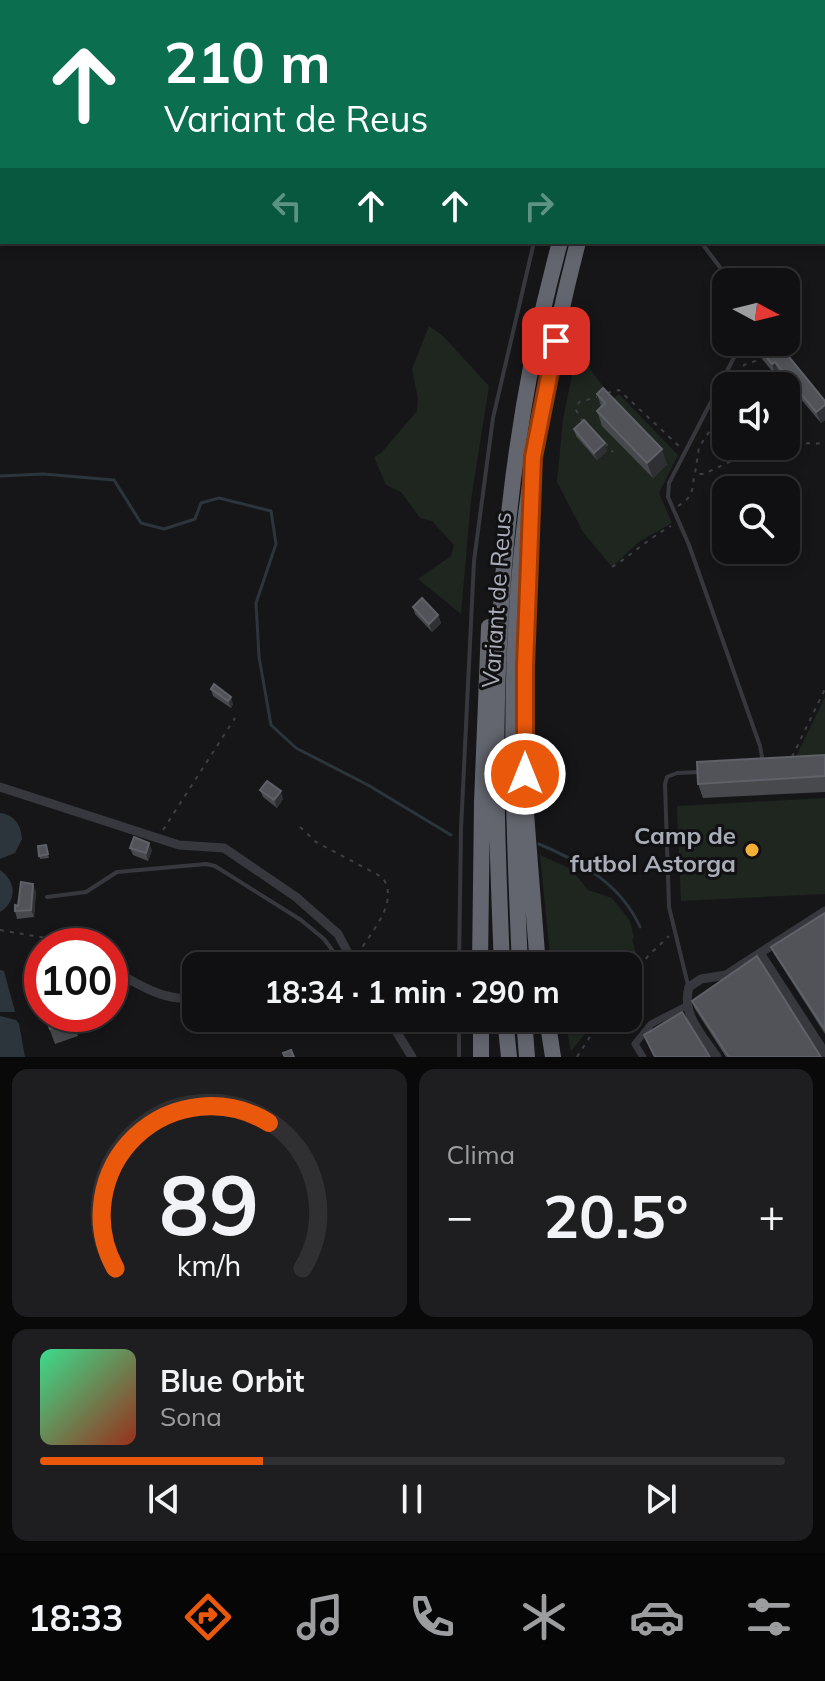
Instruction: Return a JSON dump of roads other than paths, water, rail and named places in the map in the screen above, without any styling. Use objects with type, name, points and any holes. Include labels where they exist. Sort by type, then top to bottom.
[{"type":"highway","name":"Variant de Reus","points":[[501,952],[496,801],[497,669],[502,589],[516,457],[530,373],[560,244]]},
{"type":"highway","name":"Variant de Reus","points":[[519,952],[513,801],[515,668],[521,562],[533,457],[577,244]]},
{"type":"highway","points":[[533,457],[525,667],[525,801],[537,952]]},
{"type":"highway","points":[[480,952],[486,669],[491,609],[502,589]]},
{"type":"highway","points":[[481,1032],[481,1057]]},
{"type":"highway","points":[[506,1032],[509,1057]]},
{"type":"highway","points":[[525,1032],[527,1057]]},
{"type":"highway","points":[[549,1032],[553,1057]]},
{"type":"street","points":[[0,787],[179,845],[224,848],[296,897],[338,934],[346,952]]},
{"type":"street","points":[[717,1057],[690,1016],[686,1006],[688,991],[701,979],[726,975],[825,911]]},
{"type":"street","points":[[760,953],[825,1053]]},
{"type":"street","points":[[128,978],[161,995],[182,999]]},
{"type":"street","points":[[643,1057],[635,1044],[651,1024],[686,1006]]},
{"type":"street","points":[[397,1032],[412,1057]]},
{"type":"lane","points":[[459,952],[461,829],[474,561],[493,418],[534,244]]},
{"type":"lane","points":[[702,244],[720,268]]},
{"type":"lane","points":[[735,356],[669,483],[668,497],[760,746],[760,765],[754,769]]},
{"type":"lane","points":[[688,991],[669,907],[665,784],[667,777],[677,773],[708,771]]},
{"type":"lane","points":[[47,897],[86,892],[117,872],[206,864],[215,866],[301,920],[338,952]]},
{"type":"lane","points":[[459,1032],[459,1057]]},
{"type":"waterway","points":[[0,476],[43,474],[114,480],[141,523],[164,529],[195,519],[201,503],[219,498],[271,511],[276,544],[256,603],[259,657],[271,725],[296,748],[368,785],[451,835]]},
{"type":"waterway","points":[[539,844],[598,876],[622,898],[640,927]]},
{"type":"place","name":"Camp de futbol Astorga","points":[[752,850]]}]
